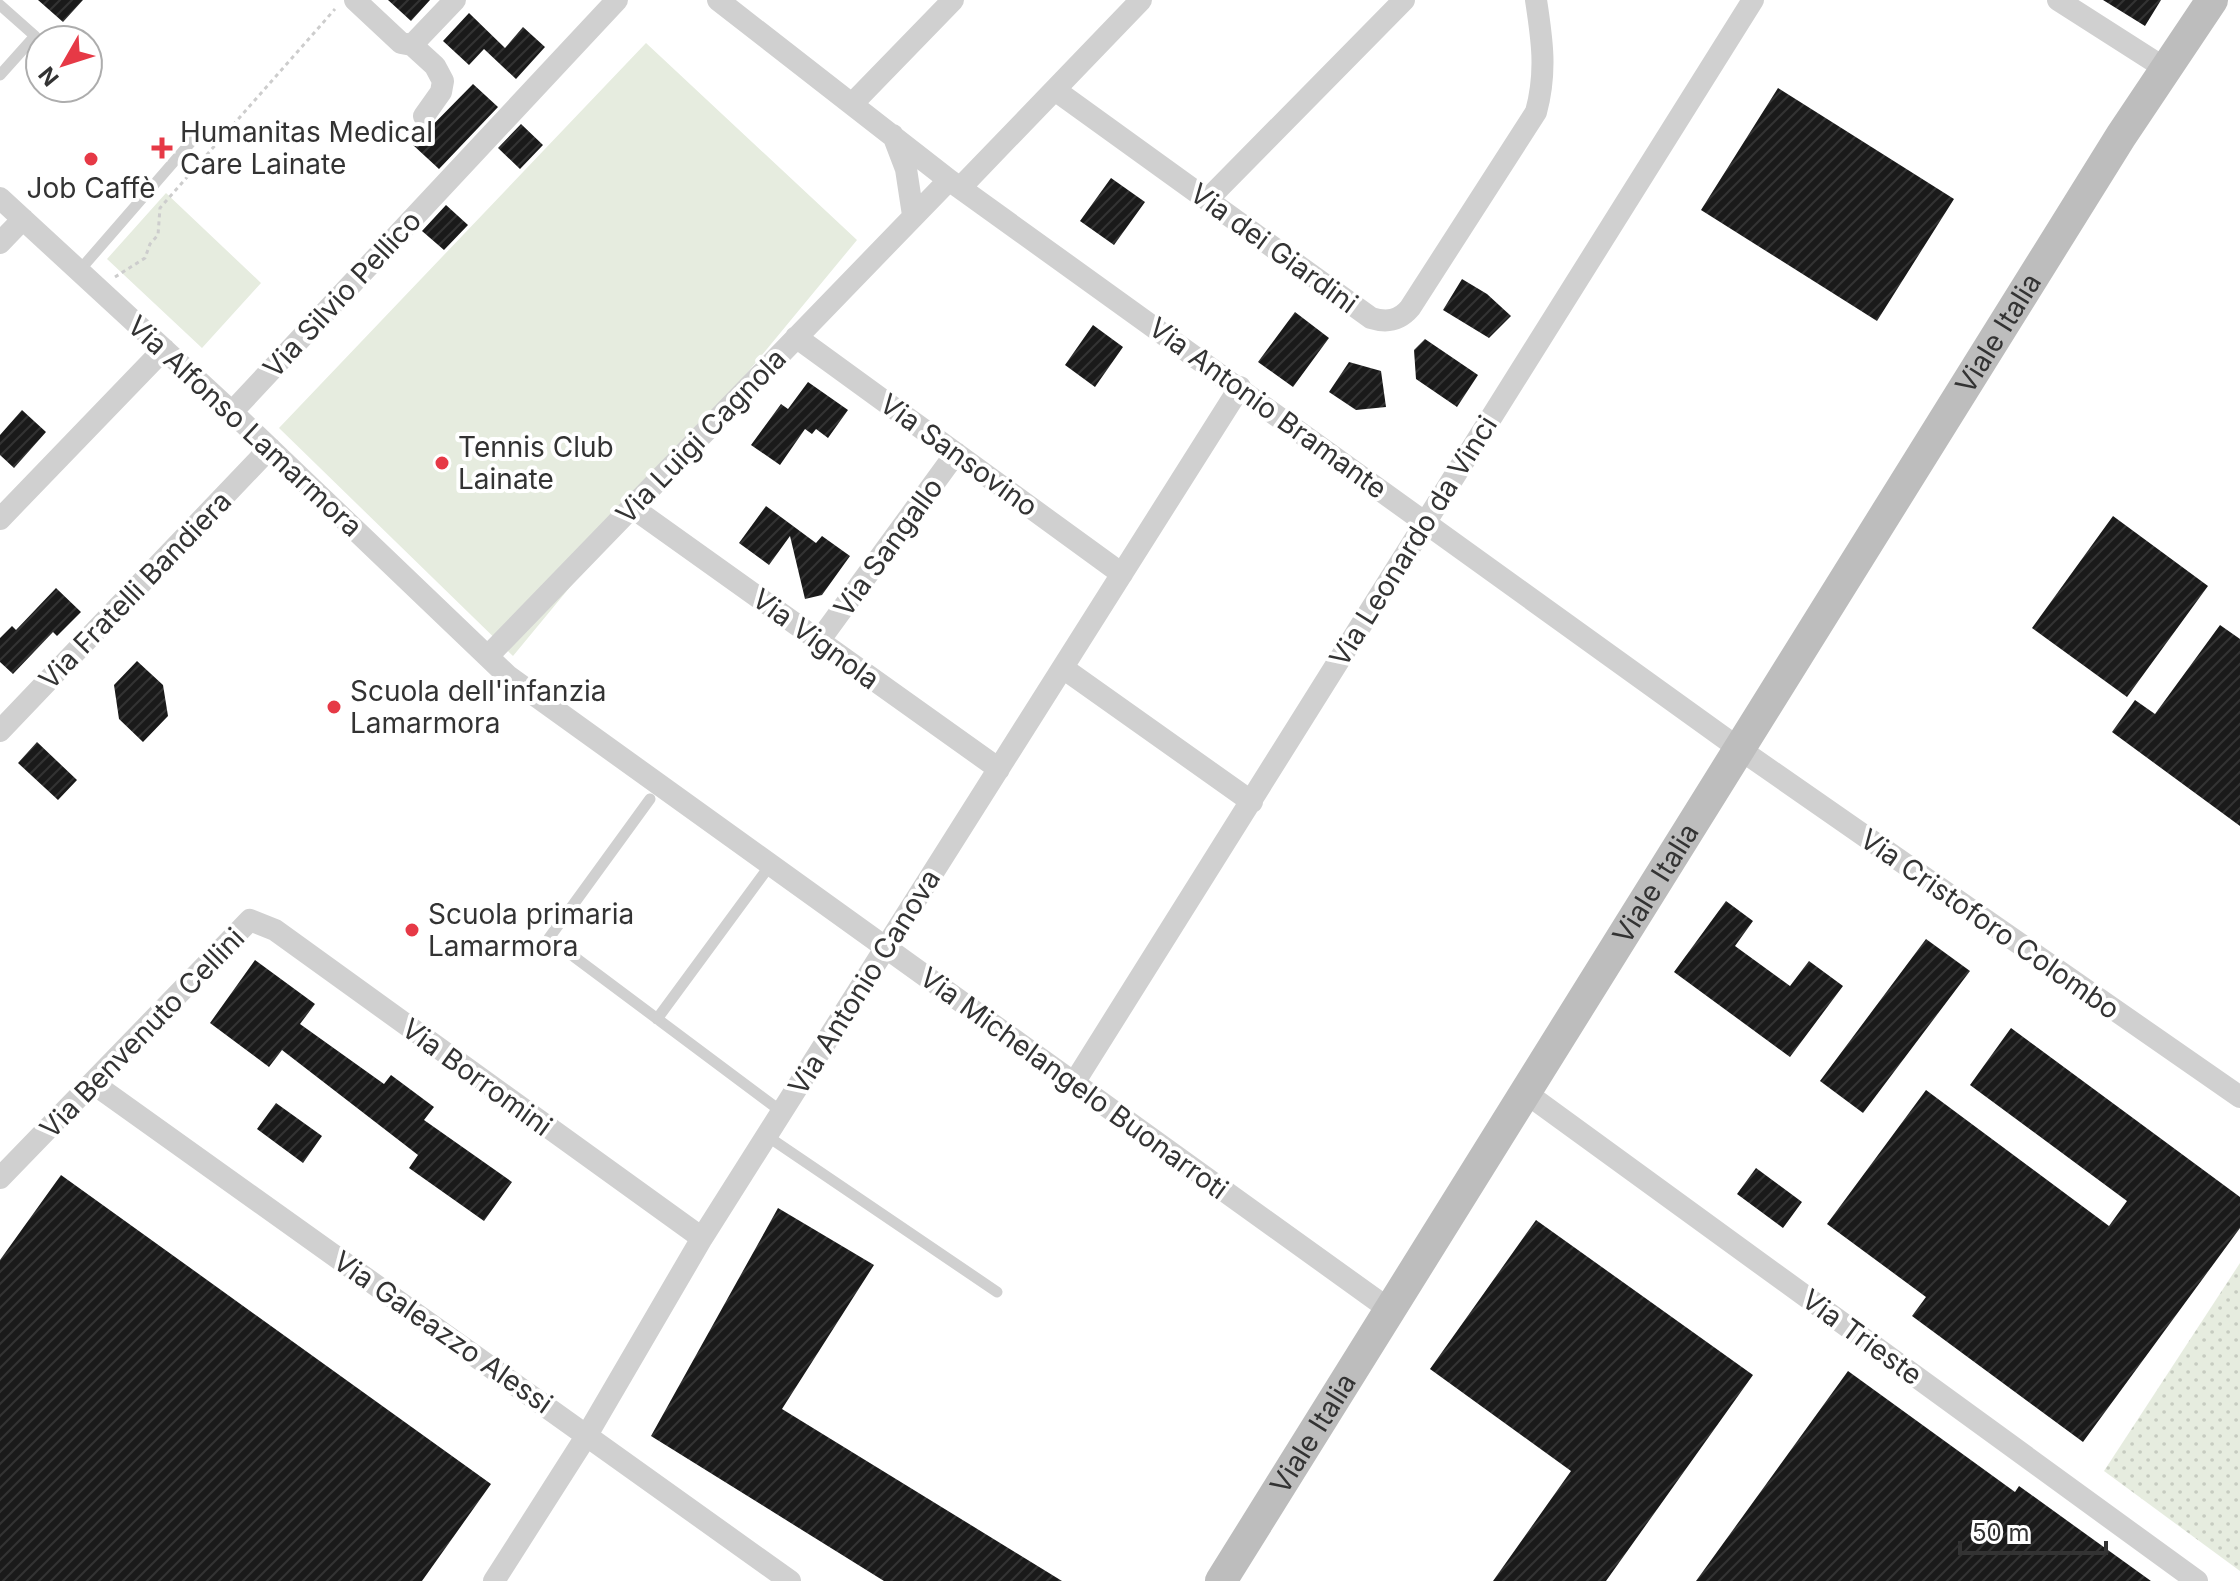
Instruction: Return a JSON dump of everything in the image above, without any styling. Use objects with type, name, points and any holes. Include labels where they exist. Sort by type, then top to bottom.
[{"type":"street","points":[[355,0],[401,43],[412,45],[435,66],[443,81],[441,92],[424,116]]},
{"type":"street","points":[[412,45],[455,0]]},
{"type":"street","name":"Via Silvio Pellico","points":[[232,412],[617,0]]},
{"type":"street","name":"Via Antonio Bramante","points":[[718,0],[955,184],[1741,750]]},
{"type":"street","points":[[853,103],[953,0]]},
{"type":"street","name":"Via Luigi Cagnola","points":[[488,656],[913,215],[955,184],[1055,90],[1141,0]]},
{"type":"street","points":[[1208,199],[1404,0]]},
{"type":"street","name":"Via dei Giardini","points":[[1055,90],[1371,318],[1383,322],[1404,314],[1536,112],[1544,83],[1544,55],[1536,0]]},
{"type":"street","name":"Via Leonardo da Vinci","points":[[1074,1083],[1252,802],[1423,521],[1753,0]]},
{"type":"street","points":[[2058,0],[2160,78]]},
{"type":"street","name":"Viale Italia","points":[[1221,1581],[2207,5]]},
{"type":"street","points":[[893,135],[906,169],[913,215]]},
{"type":"street","name":"Via Alfonso Lamarmora","points":[[0,198],[232,412],[488,656]]},
{"type":"street","points":[[0,243],[23,219]]},
{"type":"street","name":"Via Sansovino","points":[[796,337],[1122,574]]},
{"type":"street","points":[[0,519],[164,349]]},
{"type":"street","name":"Via Antonio Canova","points":[[494,1581],[587,1435],[702,1238],[1240,387]]},
{"type":"street","name":"Via Fratelli Bandiera","points":[[0,731],[270,448]]},
{"type":"street","name":"Via Sangallo","points":[[819,641],[956,453]]},
{"type":"street","name":"Via Vignola","points":[[633,508],[999,769]]},
{"type":"street","name":"Via Michelangelo Buonarroti","points":[[488,656],[508,676],[1390,1310]]},
{"type":"street","points":[[1063,668],[1252,802]]},
{"type":"street","name":"Via Cristoforo Colombo","points":[[1741,750],[2240,1097]]},
{"type":"street","name":"Via Benvenuto Cellini","points":[[0,1178],[250,920]]},
{"type":"street","name":"Via Borromini","points":[[250,920],[275,930],[702,1238]]},
{"type":"street","name":"Via Galeazzo Alessi","points":[[94,1084],[790,1581]]},
{"type":"street","name":"Via Trieste","points":[[1526,1093],[2197,1581]]},
{"type":"lane","points":[[0,5],[35,36],[0,75]]},
{"type":"lane","points":[[79,271],[191,142]]},
{"type":"lane","points":[[650,799],[549,938],[782,1112]]},
{"type":"lane","points":[[657,1019],[771,864]]},
{"type":"lane","points":[[767,1136],[997,1292]]},
{"type":"path","points":[[101,291],[120,271],[145,258],[162,223],[160,208],[343,0]]},
{"type":"shaded area","points":[[646,43],[857,240],[513,656],[279,428]]},
{"type":"shaded area","points":[[166,193],[261,283],[202,348],[107,259]]},
{"type":"shaded area","points":[[2240,1263],[2240,1571],[2104,1471]]},
{"type":"building","points":[[38,0],[83,0],[63,22]]},
{"type":"building","points":[[388,0],[430,0],[411,21]]},
{"type":"building","points":[[2103,0],[2161,0],[2145,26]]},
{"type":"building","points":[[469,13],[505,48],[523,27],[545,47],[516,79],[484,49],[469,65],[443,41]]},
{"type":"building","points":[[473,84],[498,107],[439,169],[413,145]]},
{"type":"building","points":[[1778,88],[1954,199],[1877,321],[1701,210]]},
{"type":"building","points":[[521,124],[543,145],[520,169],[498,148]]},
{"type":"building","points":[[1111,178],[1145,202],[1114,245],[1080,221]]},
{"type":"building","points":[[446,205],[468,225],[444,250],[422,231]]},
{"type":"building","points":[[1462,279],[1487,294],[1511,316],[1489,338],[1443,310]]},
{"type":"building","points":[[1295,312],[1329,338],[1293,387],[1258,362]]},
{"type":"building","points":[[1093,325],[1123,347],[1095,387],[1065,365]]},
{"type":"building","points":[[1425,339],[1478,375],[1457,407],[1416,379],[1414,350]]},
{"type":"building","points":[[1349,362],[1381,371],[1386,407],[1356,410],[1329,392]]},
{"type":"building","points":[[808,382],[848,410],[828,438],[816,429],[812,434],[805,429],[780,465],[751,445],[781,404],[788,409]]},
{"type":"building","points":[[22,410],[46,432],[14,468],[0,455],[0,435]]},
{"type":"building","points":[[766,506],[816,543],[822,536],[850,556],[822,595],[805,599],[790,536],[769,565],[739,543]]},
{"type":"building","points":[[2113,516],[2208,586],[2127,697],[2032,628]]},
{"type":"building","points":[[56,588],[81,612],[57,636],[53,632],[13,674],[0,662],[0,638],[12,626],[16,630]]},
{"type":"building","points":[[2220,625],[2240,639],[2240,826],[2112,732],[2135,700],[2155,714]]},
{"type":"building","points":[[137,661],[163,685],[168,716],[143,742],[119,719],[114,685]]},
{"type":"building","points":[[37,742],[77,780],[58,800],[18,763]]},
{"type":"building","points":[[1726,901],[1753,921],[1735,946],[1790,986],[1809,961],[1843,986],[1790,1057],[1674,972]]},
{"type":"building","points":[[1926,939],[1970,971],[1863,1113],[1820,1081]]},
{"type":"building","points":[[255,960],[315,1004],[300,1024],[384,1084],[391,1075],[434,1107],[424,1120],[512,1182],[484,1221],[409,1168],[418,1155],[282,1050],[269,1067],[210,1023]]},
{"type":"building","points":[[2011,1028],[2240,1197],[2240,1228],[2083,1442],[1912,1316],[1926,1297],[1827,1224],[1926,1090],[2109,1226],[2127,1201],[1970,1085]]},
{"type":"building","points":[[276,1103],[322,1136],[303,1163],[257,1129]]},
{"type":"building","points":[[1756,1168],[1802,1202],[1783,1228],[1737,1194]]},
{"type":"building","points":[[61,1175],[491,1484],[422,1581],[0,1581],[0,1260]]},
{"type":"building","points":[[778,1208],[874,1265],[782,1409],[1062,1581],[884,1581],[651,1436]]},
{"type":"building","points":[[1536,1220],[1753,1375],[1606,1581],[1493,1581],[1571,1471],[1430,1369]]},
{"type":"building","points":[[1848,1371],[2015,1492],[2019,1486],[2151,1581],[1696,1581]]},
{"type":"place","name":"Humanitas Medical Care Lainate","points":[[162,148]]},
{"type":"place","name":"Job Caffè","points":[[91,159]]},
{"type":"place","name":"Tennis Club Lainate","points":[[442,463]]},
{"type":"place","name":"Scuola dell'infanzia Lamarmora","points":[[334,707]]},
{"type":"place","name":"Scuola primaria Lamarmora","points":[[412,930]]}]
